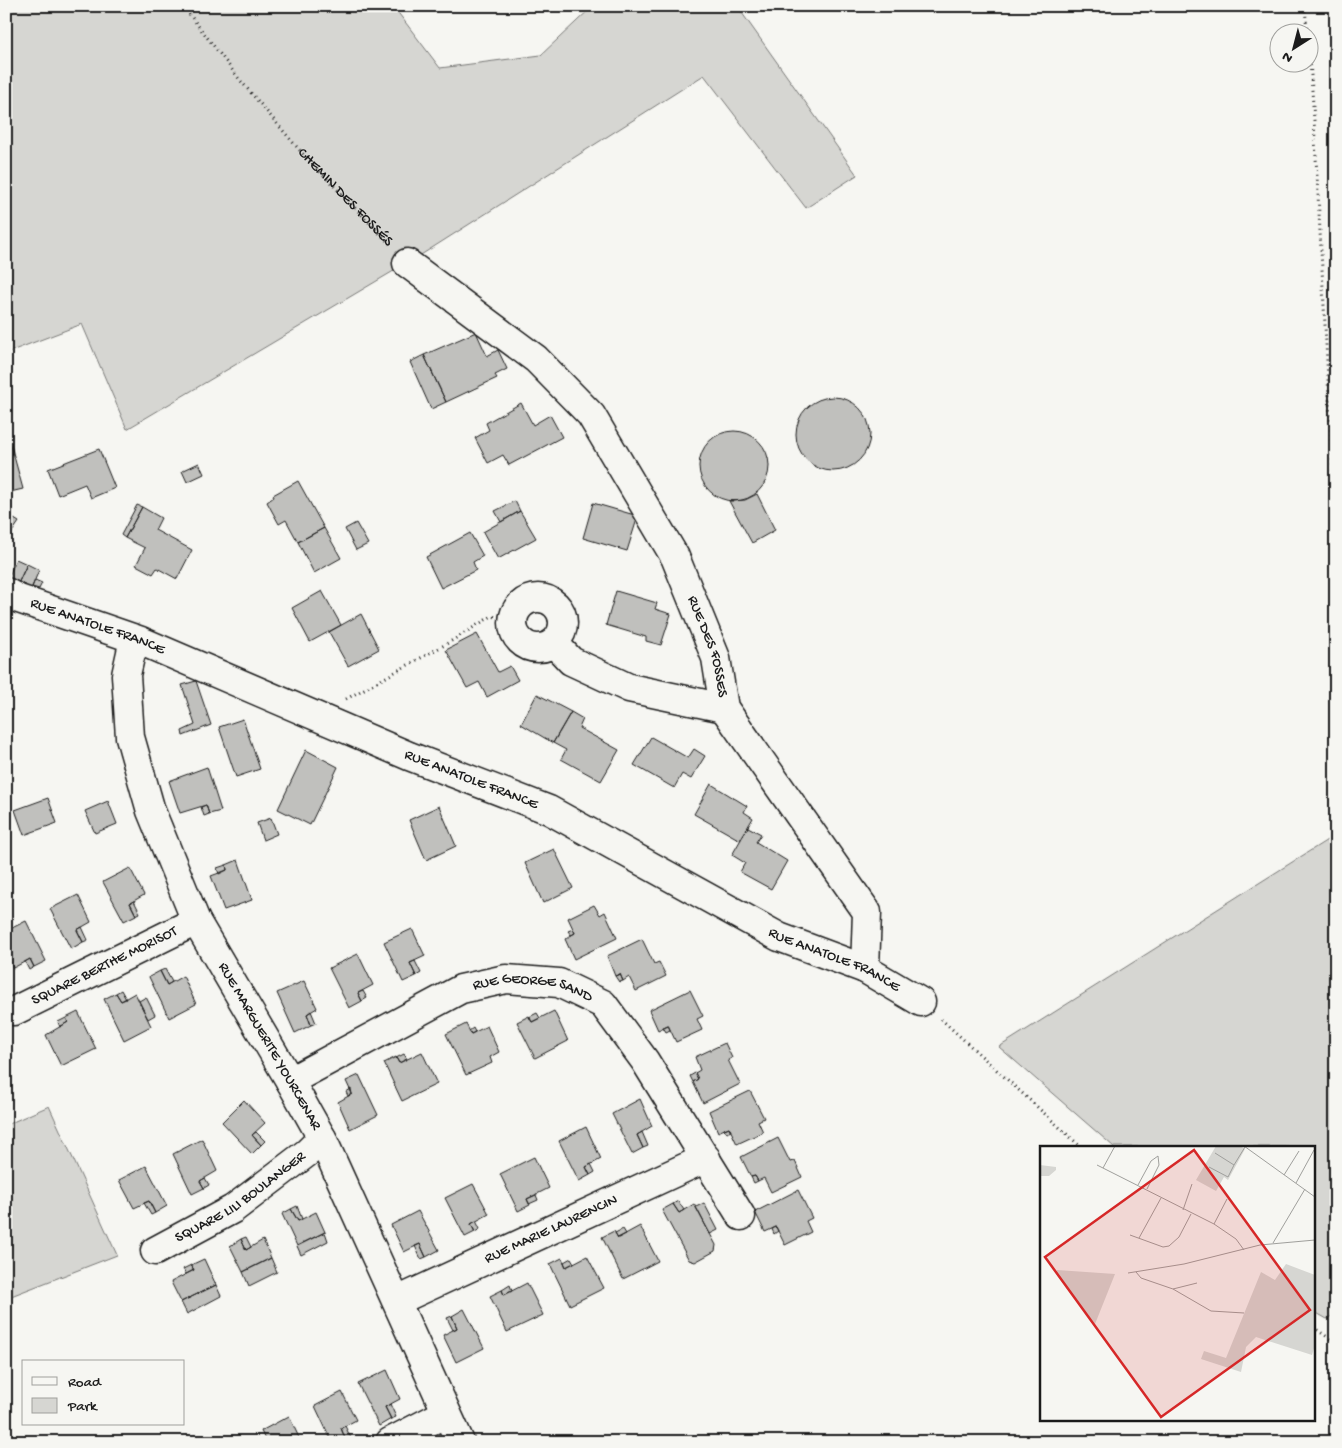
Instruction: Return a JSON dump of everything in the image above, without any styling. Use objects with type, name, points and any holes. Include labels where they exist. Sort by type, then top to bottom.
[{"type":"street","name":"RUE DES FOSSES","points":[[407,263],[536,359],[591,415],[675,557],[716,658],[724,708],[867,912],[865,969]]},
{"type":"street","name":"RUE ANATOLE FRANCE","points":[[6,592],[134,639],[409,756],[549,810],[779,937],[865,969],[921,1002]]},
{"type":"street","points":[[543,599],[557,607],[563,621],[559,637],[554,643],[547,647],[539,648],[531,647],[518,638],[514,621],[520,606],[527,601],[543,599]]},
{"type":"street","name":"RUE MARGUERITE YOURCENAR","points":[[134,639],[126,675],[130,737],[151,811],[196,922],[322,1138],[460,1442]]},
{"type":"street","points":[[554,643],[571,661],[629,688],[724,708]]},
{"type":"street","name":"SQUARE BERTHE MORISOT","points":[[14,1011],[196,922]]},
{"type":"street","name":"RUE GEORGE SAND","points":[[290,1081],[461,989],[506,979],[559,983],[603,1004],[645,1061],[741,1216]]},
{"type":"street","name":"SQUARE LILI BOULANGER","points":[[155,1251],[233,1209],[308,1152],[322,1138]]},
{"type":"street","name":"RUE MARIE LAURENCIN","points":[[397,1301],[706,1158]]},
{"type":"street","points":[[390,1442],[446,1414]]},
{"type":"path","name":"CHEMIN DES FOSSÉS","points":[[183,6],[240,80],[302,153],[407,263]]},
{"type":"path","points":[[1305,6],[1306,22]]},
{"type":"path","points":[[1311,72],[1336,529]]},
{"type":"path","points":[[354,694],[492,616],[514,621]]},
{"type":"path","points":[[921,1002],[1080,1146]]},
{"type":"path","points":[[1314,1328],[1336,1343]]},
{"type":"green space","points":[[6,6],[393,6],[440,68],[541,55],[593,6],[737,6],[857,175],[806,208],[704,75],[424,253],[127,429],[82,324],[6,353]]},
{"type":"green space","points":[[1332,837],[1336,949],[1336,1313],[1327,1319],[1314,1312],[1314,1146],[1113,1146],[999,1047]]},
{"type":"green space","points":[[49,1106],[117,1255],[6,1298],[6,1125]]},
{"type":"building","points":[[476,332],[487,356],[498,350],[507,369],[495,375],[497,378],[446,402],[424,355]]},
{"type":"building","points":[[424,355],[446,402],[431,409],[410,362]]},
{"type":"building","points":[[833,397],[854,403],[864,413],[870,434],[864,455],[854,465],[833,471],[812,465],[802,455],[796,434],[802,413],[812,403]]},
{"type":"building","points":[[521,403],[533,425],[550,415],[562,437],[509,465],[503,455],[488,463],[475,438],[489,430],[486,423]]},
{"type":"building","points":[[741,431],[754,437],[763,446],[767,452],[769,466],[767,480],[759,491],[748,499],[727,501],[720,499],[709,491],[701,480],[699,459],[701,452],[709,441],[720,433]]},
{"type":"building","points":[[9,438],[23,489],[6,493],[6,439]]},
{"type":"building","points":[[99,449],[115,488],[91,498],[85,484],[58,495],[48,469]]},
{"type":"building","points":[[199,463],[204,474],[187,482],[182,471]]},
{"type":"building","points":[[298,481],[324,528],[298,542],[286,520],[279,524],[267,502],[274,497],[273,495]]},
{"type":"building","points":[[757,494],[775,530],[752,543],[729,501],[745,500]]},
{"type":"building","points":[[515,501],[520,511],[501,522],[495,511]]},
{"type":"building","points":[[593,503],[638,516],[627,551],[583,538]]},
{"type":"building","points":[[137,505],[142,507],[125,538],[121,535]]},
{"type":"building","points":[[142,507],[161,518],[155,530],[192,550],[177,579],[157,568],[153,574],[136,565],[145,548],[125,538]]},
{"type":"building","points":[[520,511],[536,538],[498,559],[483,532]]},
{"type":"building","points":[[6,514],[19,522],[6,541]]},
{"type":"building","points":[[356,523],[368,544],[356,550],[345,529]]},
{"type":"building","points":[[324,528],[341,558],[314,573],[298,542]]},
{"type":"building","points":[[470,533],[483,556],[473,562],[476,570],[441,588],[426,557]]},
{"type":"building","points":[[16,559],[27,564],[17,586],[7,581]]},
{"type":"building","points":[[27,564],[39,570],[30,592],[17,586]]},
{"type":"building","points":[[35,580],[42,583],[39,589],[32,587]]},
{"type":"building","points":[[322,591],[341,625],[310,642],[292,608]]},
{"type":"building","points":[[616,591],[657,603],[655,609],[671,614],[661,645],[646,641],[646,637],[606,625]]},
{"type":"building","points":[[361,614],[379,649],[348,666],[329,632]]},
{"type":"building","points":[[477,634],[498,672],[510,666],[518,680],[487,697],[479,682],[467,688],[446,650]]},
{"type":"building","points":[[196,681],[211,725],[183,736],[182,731],[195,725],[182,685]]},
{"type":"building","points":[[537,694],[571,712],[553,743],[521,724]]},
{"type":"building","points":[[571,712],[583,719],[579,728],[619,750],[601,781],[561,759],[566,750],[553,743]]},
{"type":"building","points":[[243,719],[260,769],[236,777],[219,727]]},
{"type":"building","points":[[651,737],[688,758],[694,749],[705,756],[691,779],[682,774],[674,788],[634,765]]},
{"type":"building","points":[[306,750],[338,767],[310,825],[278,809]]},
{"type":"building","points":[[207,767],[221,811],[209,814],[206,805],[180,813],[169,781]]},
{"type":"building","points":[[711,784],[747,806],[744,812],[753,818],[740,840],[694,814]]},
{"type":"building","points":[[48,798],[57,823],[24,835],[15,810]]},
{"type":"building","points":[[108,801],[117,824],[95,833],[85,811]]},
{"type":"building","points":[[206,805],[209,814],[204,816],[201,807]]},
{"type":"building","points":[[439,806],[456,846],[426,860],[409,820]]},
{"type":"building","points":[[271,818],[277,834],[263,840],[257,823]]},
{"type":"building","points":[[748,827],[761,834],[756,842],[787,861],[771,889],[740,872],[745,863],[732,855]]},
{"type":"building","points":[[554,849],[573,888],[543,903],[525,863]]},
{"type":"building","points":[[238,860],[252,900],[224,910],[211,876],[227,870],[226,865]]},
{"type":"building","points":[[226,865],[227,870],[219,874],[217,868]]},
{"type":"building","points":[[130,868],[144,895],[130,903],[136,915],[124,921],[103,882]]},
{"type":"building","points":[[78,895],[91,922],[77,930],[83,942],[71,949],[50,909]]},
{"type":"building","points":[[134,901],[140,913],[136,915],[130,903]]},
{"type":"building","points":[[594,905],[600,915],[605,912],[617,938],[574,959],[565,939],[575,933],[568,918]]},
{"type":"building","points":[[26,921],[46,961],[34,967],[30,959],[13,968],[6,954],[6,931]]},
{"type":"building","points":[[82,927],[88,940],[83,942],[77,930]]},
{"type":"building","points":[[412,929],[425,956],[410,963],[416,976],[403,982],[384,942]]},
{"type":"building","points":[[573,929],[575,933],[571,935],[568,931]]},
{"type":"building","points":[[642,939],[654,964],[659,962],[666,976],[636,991],[629,977],[623,981],[620,974],[615,976],[607,956]]},
{"type":"building","points":[[358,954],[373,985],[358,993],[362,1001],[349,1008],[329,968]]},
{"type":"building","points":[[30,959],[34,967],[29,970],[25,962]]},
{"type":"building","points":[[415,961],[421,973],[416,976],[410,963]]},
{"type":"building","points":[[165,969],[172,982],[167,985],[160,971]]},
{"type":"building","points":[[160,971],[167,985],[183,976],[196,1004],[169,1018],[149,977]]},
{"type":"building","points":[[620,974],[623,981],[619,982],[615,976]]},
{"type":"building","points":[[304,981],[317,1008],[307,1014],[311,1025],[295,1033],[277,993]]},
{"type":"building","points":[[121,990],[126,999],[121,1001],[116,993]]},
{"type":"building","points":[[690,990],[703,1016],[697,1019],[702,1030],[676,1042],[668,1025],[658,1030],[649,1010]]},
{"type":"building","points":[[363,991],[367,998],[362,1001],[358,993]]},
{"type":"building","points":[[116,993],[121,1001],[135,993],[151,1026],[124,1040],[104,999]]},
{"type":"building","points":[[146,997],[155,1015],[148,1019],[139,1001]]},
{"type":"building","points":[[311,1011],[316,1023],[311,1025],[307,1014]]},
{"type":"building","points":[[554,1011],[568,1041],[535,1058],[517,1022],[529,1016],[532,1022]]},
{"type":"building","points":[[78,1012],[96,1049],[61,1066],[46,1035],[68,1022],[66,1018]]},
{"type":"building","points":[[537,1013],[540,1018],[532,1022],[529,1017]]},
{"type":"building","points":[[66,1018],[68,1022],[60,1027],[58,1022]]},
{"type":"building","points":[[466,1024],[471,1034],[487,1026],[499,1052],[490,1057],[492,1063],[466,1075],[446,1034]]},
{"type":"building","points":[[668,1025],[670,1030],[666,1032],[663,1027]]},
{"type":"building","points":[[473,1028],[475,1032],[471,1034],[469,1031]]},
{"type":"building","points":[[725,1043],[732,1058],[728,1060],[740,1084],[703,1103],[693,1082],[698,1079],[695,1073],[700,1070],[695,1057]]},
{"type":"building","points":[[422,1052],[437,1084],[402,1101],[384,1063],[396,1057],[399,1063]]},
{"type":"building","points":[[404,1054],[407,1059],[399,1063],[396,1058]]},
{"type":"building","points":[[695,1073],[698,1079],[693,1082],[690,1076]]},
{"type":"building","points":[[359,1075],[378,1115],[350,1129],[338,1102],[352,1094],[346,1081]]},
{"type":"building","points":[[351,1089],[352,1094],[348,1096],[346,1092]]},
{"type":"building","points":[[750,1091],[764,1118],[758,1121],[763,1132],[737,1144],[729,1127],[718,1132],[709,1111]]},
{"type":"building","points":[[640,1099],[652,1126],[637,1135],[643,1148],[632,1154],[612,1114]]},
{"type":"building","points":[[244,1100],[265,1123],[252,1135],[261,1145],[252,1154],[222,1122]]},
{"type":"building","points":[[586,1127],[601,1159],[586,1167],[590,1175],[579,1181],[559,1141]]},
{"type":"building","points":[[729,1127],[731,1131],[727,1133],[724,1129]]},
{"type":"building","points":[[256,1132],[265,1141],[261,1145],[252,1135]]},
{"type":"building","points":[[642,1132],[648,1146],[643,1148],[637,1135]]},
{"type":"building","points":[[778,1138],[790,1162],[795,1161],[802,1177],[771,1192],[764,1178],[758,1181],[755,1176],[751,1177],[741,1157]]},
{"type":"building","points":[[202,1139],[217,1171],[200,1181],[204,1188],[192,1194],[173,1154]]},
{"type":"building","points":[[534,1157],[549,1188],[527,1199],[530,1205],[518,1211],[500,1174]]},
{"type":"building","points":[[591,1164],[595,1172],[590,1175],[586,1167]]},
{"type":"building","points":[[146,1166],[167,1206],[155,1213],[149,1201],[134,1208],[119,1180]]},
{"type":"building","points":[[755,1176],[758,1181],[754,1183],[751,1177]]},
{"type":"building","points":[[205,1178],[209,1185],[204,1188],[200,1181]]},
{"type":"building","points":[[473,1184],[489,1214],[471,1224],[475,1232],[465,1237],[445,1198]]},
{"type":"building","points":[[798,1190],[812,1218],[806,1221],[811,1232],[785,1245],[776,1227],[765,1232],[755,1212]]},
{"type":"building","points":[[536,1195],[538,1200],[529,1204],[527,1199]]},
{"type":"building","points":[[149,1201],[155,1213],[151,1215],[144,1203]]},
{"type":"building","points":[[678,1201],[684,1210],[679,1213],[673,1204]]},
{"type":"building","points":[[704,1203],[718,1230],[710,1234],[696,1207]]},
{"type":"building","points":[[673,1204],[679,1213],[694,1204],[716,1245],[715,1251],[695,1262],[689,1260],[662,1210]]},
{"type":"building","points":[[297,1206],[302,1219],[298,1221],[291,1209]]},
{"type":"building","points":[[291,1209],[298,1221],[316,1212],[325,1232],[297,1246],[282,1214]]},
{"type":"building","points":[[418,1211],[439,1250],[426,1257],[420,1244],[404,1252],[391,1225]]},
{"type":"building","points":[[476,1221],[480,1229],[475,1232],[471,1224]]},
{"type":"building","points":[[640,1226],[658,1261],[623,1279],[602,1237],[614,1231],[618,1238]]},
{"type":"building","points":[[776,1227],[778,1231],[774,1234],[772,1229]]},
{"type":"building","points":[[623,1229],[626,1234],[618,1238],[615,1233]]},
{"type":"building","points":[[325,1232],[328,1241],[301,1255],[297,1246]]},
{"type":"building","points":[[246,1237],[251,1247],[246,1250],[241,1239]]},
{"type":"building","points":[[241,1239],[246,1250],[263,1240],[271,1258],[243,1272],[230,1246]]},
{"type":"building","points":[[420,1244],[426,1257],[421,1259],[415,1246]]},
{"type":"building","points":[[587,1256],[604,1288],[570,1305],[550,1264],[562,1258],[566,1267]]},
{"type":"building","points":[[271,1258],[277,1272],[249,1286],[243,1272]]},
{"type":"building","points":[[571,1258],[574,1263],[566,1267],[564,1262]]},
{"type":"building","points":[[204,1259],[216,1285],[181,1302],[171,1282],[194,1270],[191,1265]]},
{"type":"building","points":[[191,1265],[194,1270],[186,1274],[183,1269]]},
{"type":"building","points":[[527,1283],[543,1315],[507,1332],[490,1296],[502,1290],[504,1295]]},
{"type":"building","points":[[216,1285],[221,1296],[187,1314],[181,1302]]},
{"type":"building","points":[[510,1285],[512,1291],[504,1295],[502,1290]]},
{"type":"building","points":[[464,1309],[484,1348],[456,1362],[443,1335],[457,1328],[452,1316]]},
{"type":"building","points":[[452,1316],[457,1328],[453,1330],[447,1318]]},
{"type":"building","points":[[387,1370],[400,1399],[385,1407],[391,1419],[379,1426],[358,1384]]},
{"type":"building","points":[[342,1392],[356,1420],[341,1428],[346,1441],[332,1442],[315,1406]]},
{"type":"building","points":[[390,1404],[396,1417],[391,1419],[385,1407]]},
{"type":"building","points":[[289,1416],[301,1442],[266,1442],[261,1431]]},
{"type":"building","points":[[345,1426],[351,1438],[346,1441],[341,1428]]}]
